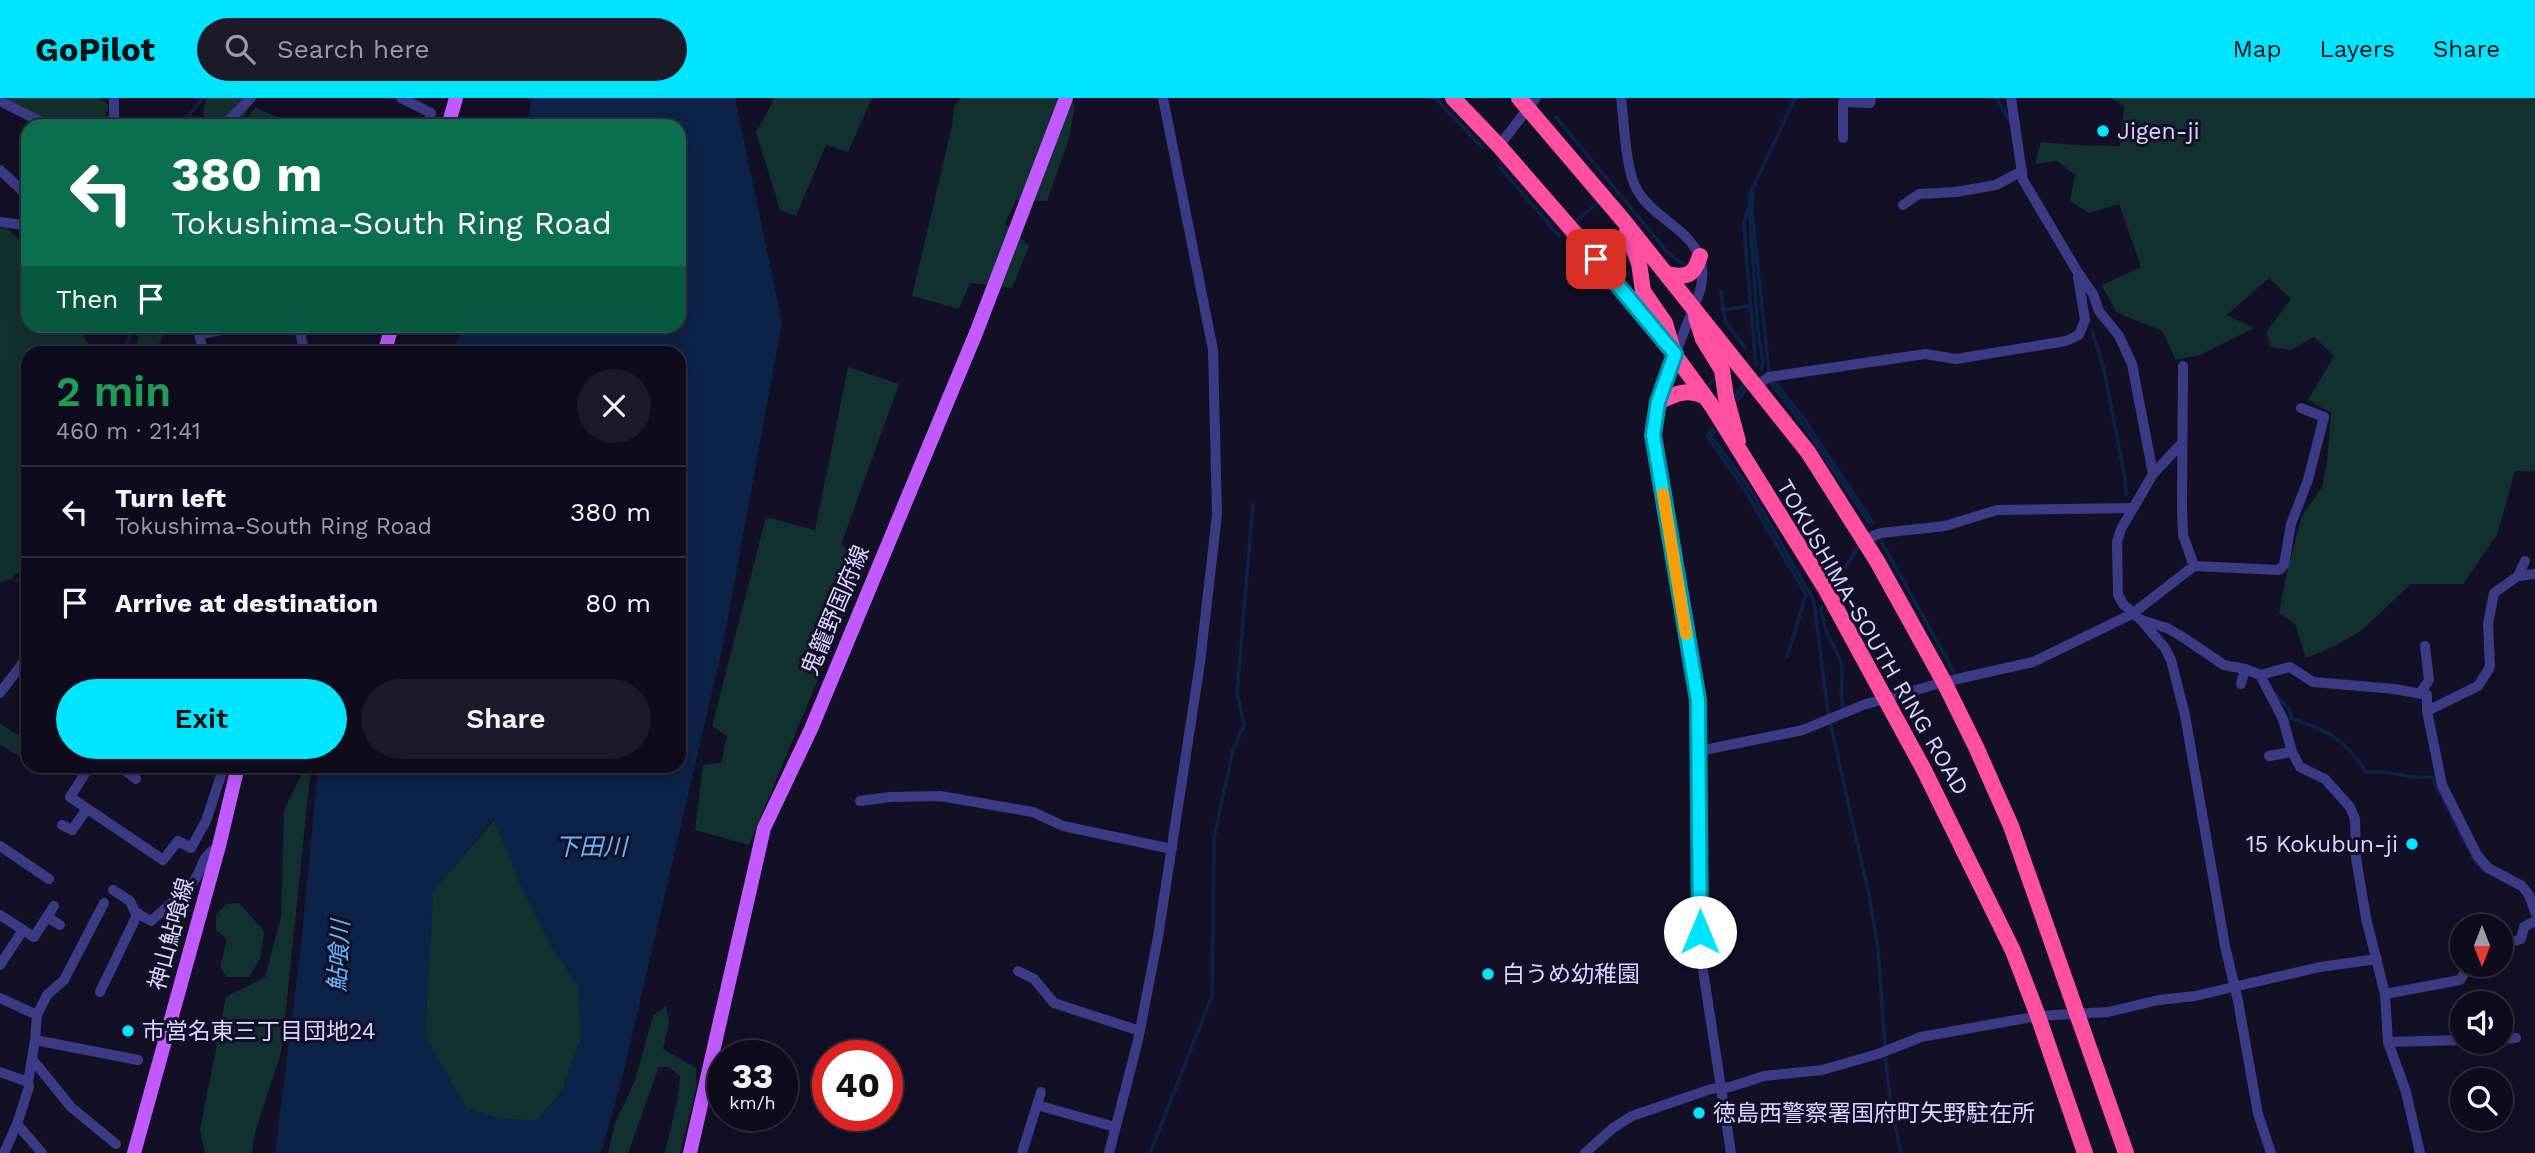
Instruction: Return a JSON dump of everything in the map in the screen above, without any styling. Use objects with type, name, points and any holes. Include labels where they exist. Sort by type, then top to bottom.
[{"type":"highway","name":"TOKUSHIMA-SOUTH RING ROAD","points":[[1453,98],[1580,238],[1675,354],[1741,453],[1825,588],[1964,848],[2013,951],[2085,1153]]},
{"type":"highway","name":"TOKUSHIMA-SOUTH RING ROAD","points":[[1528,102],[1808,452],[1863,540],[1944,682],[2011,826],[2126,1153]]},
{"type":"highway","points":[[1623,220],[1639,263],[1643,291],[1665,323],[1675,354]]},
{"type":"highway","points":[[1667,274],[1691,274],[1700,256]]},
{"type":"highway","points":[[1693,309],[1703,340],[1722,370],[1726,397],[1741,453]]},
{"type":"highway","points":[[1658,402],[1680,392],[1704,396]]},
{"type":"main road","points":[[450,119],[456,98]]},
{"type":"main road","name":"鬼籠野国府線","points":[[690,1153],[764,828],[811,729],[976,333],[1066,98]]},
{"type":"main road","name":"神山鮎喰線","points":[[134,1153],[237,773]]},
{"type":"street","points":[[113,119],[114,98]]},
{"type":"street","points":[[230,119],[251,98]]},
{"type":"street","points":[[401,98],[431,113],[430,119]]},
{"type":"street","points":[[1109,1153],[1140,1031],[1172,849],[1209,593],[1217,515],[1213,351],[1163,98]]},
{"type":"street","points":[[1621,98],[1632,180],[1647,205],[1678,229],[1700,256],[1704,276],[1658,402],[1653,435],[1698,700],[1701,957],[1731,1153]]},
{"type":"street","points":[[1843,138],[1843,102],[1870,103],[1871,98]]},
{"type":"street","points":[[2011,98],[2023,180],[2093,294],[2099,310],[2119,335],[2132,364],[2154,474]]},
{"type":"street","points":[[0,101],[35,119]]},
{"type":"street","points":[[1499,146],[1528,102]]},
{"type":"street","points":[[0,170],[21,190]]},
{"type":"street","points":[[1903,205],[1919,194],[1956,192],[1996,185],[2022,171]]},
{"type":"street","points":[[0,222],[21,225]]},
{"type":"street","points":[[1756,386],[1769,377],[1925,354],[1956,359],[2066,341],[2079,335],[2085,320],[2077,271]]},
{"type":"street","points":[[2183,366],[2183,535],[2194,566]]},
{"type":"street","points":[[1699,751],[1803,730],[1863,705],[1944,682],[2033,662],[2137,617],[2194,566],[2279,570],[2284,565],[2291,524],[2308,480],[2324,417],[2301,408]]},
{"type":"street","points":[[2182,443],[2154,474],[2121,529],[2117,542],[2118,595],[2165,648],[2171,660],[2182,704],[2258,1114],[2271,1153]]},
{"type":"street","points":[[1863,540],[1881,533],[1944,526],[1997,510],[2133,508]]},
{"type":"street","points":[[2518,576],[2525,561]]},
{"type":"street","points":[[2427,711],[2477,686],[2490,667],[2488,624],[2494,593],[2518,576],[2535,574]]},
{"type":"street","points":[[2137,617],[2167,628],[2224,665],[2245,668],[2260,675],[2283,719],[2292,751],[2300,767],[2325,779],[2350,807],[2355,818],[2359,877],[2366,918],[2385,994],[2388,1042],[2409,1103],[2420,1153]]},
{"type":"street","points":[[2421,692],[2429,680],[2425,646]]},
{"type":"street","points":[[0,692],[21,665]]},
{"type":"street","points":[[2260,675],[2290,667],[2313,682],[2421,692],[2427,695],[2427,711],[2442,785],[2477,855],[2488,868],[2522,886],[2529,895],[2535,912]]},
{"type":"street","points":[[2241,684],[2245,668]]},
{"type":"street","points":[[2269,756],[2292,751]]},
{"type":"street","points":[[85,773],[70,797],[163,860],[178,841],[191,848],[206,821],[222,773]]},
{"type":"street","points":[[128,773],[136,779]]},
{"type":"street","points":[[860,802],[890,797],[940,796],[1033,813],[1063,826],[1172,849]]},
{"type":"street","points":[[62,825],[72,830],[87,809]]},
{"type":"street","points":[[0,846],[28,870],[49,879]]},
{"type":"street","points":[[113,890],[131,901],[138,913],[151,921],[195,880],[201,862],[219,846]]},
{"type":"street","points":[[4,1153],[29,1087],[37,1016],[47,995],[64,980],[104,903]]},
{"type":"street","points":[[0,915],[34,937],[50,912],[60,925]]},
{"type":"street","points":[[100,992],[138,913]]},
{"type":"street","points":[[2513,941],[2521,939],[2521,932],[2533,922]]},
{"type":"street","points":[[0,965],[23,930]]},
{"type":"street","points":[[1585,1153],[1632,1116],[1764,1076],[1822,1070],[1886,1051],[1921,1037],[2038,1016],[2108,1012],[2160,1000],[2195,996],[2320,967],[2377,959]]},
{"type":"street","points":[[1018,971],[1034,979],[1054,1003],[1140,1031]]},
{"type":"street","points":[[2385,994],[2411,987],[2428,987],[2460,980],[2462,977]]},
{"type":"street","points":[[0,998],[37,1016]]},
{"type":"street","points":[[35,1040],[138,1060]]},
{"type":"street","points":[[2388,1042],[2450,1040]]},
{"type":"street","points":[[32,1059],[71,1107],[116,1144]]},
{"type":"street","points":[[0,1072],[28,1082]]},
{"type":"street","points":[[1022,1153],[1041,1092]]},
{"type":"street","points":[[1037,1105],[1115,1127]]},
{"type":"street","points":[[17,1124],[42,1153]]},
{"type":"green space","points":[[7,98],[99,98],[109,105],[106,116],[98,119],[41,119]]},
{"type":"green space","points":[[207,98],[247,98],[249,107],[244,119],[205,119],[203,113]]},
{"type":"green space","points":[[775,98],[872,98],[848,152],[826,145],[796,216],[780,210],[756,132]]},
{"type":"green space","points":[[962,98],[1069,98],[1075,106],[1069,139],[1047,201],[1016,200],[1005,224],[1029,246],[1012,288],[970,283],[959,309],[912,296],[952,126],[954,106]]},
{"type":"green space","points":[[2111,98],[2535,98],[2535,471],[2515,471],[2497,535],[2463,584],[2411,584],[2362,630],[2335,646],[2306,658],[2295,624],[2279,613],[2302,516],[2322,487],[2327,462],[2331,413],[2308,400],[2334,356],[2314,337],[2291,350],[2271,347],[2266,332],[2291,299],[2269,278],[2227,315],[2254,328],[2200,355],[2176,360],[2162,331],[2116,312],[2102,285],[2141,267],[2119,204],[2089,213],[2070,201],[2075,175],[2057,161],[2035,164],[2041,142],[2120,146],[2124,106]]},
{"type":"green space","points":[[255,107],[278,118],[277,119],[247,119]]},
{"type":"green space","points":[[0,228],[8,229],[21,241],[21,333],[82,333],[89,346],[21,346],[21,570],[11,579],[0,583]]},
{"type":"green space","points":[[135,333],[164,333],[158,346],[136,346],[138,338]]},
{"type":"green space","points":[[848,367],[899,384],[841,545],[869,557],[749,845],[695,830],[703,765],[721,763],[727,736],[712,726],[766,517],[815,530]]},
{"type":"green space","points":[[0,724],[21,737],[21,756],[0,745]]},
{"type":"green space","points":[[302,773],[310,773],[282,1049],[255,1133],[252,1153],[205,1153],[200,1130],[226,997],[265,977],[281,917],[284,810]]},
{"type":"green space","points":[[495,819],[518,879],[552,947],[578,985],[581,1039],[562,1091],[537,1121],[499,1118],[467,1109],[425,1037],[433,891]]},
{"type":"green space","points":[[239,903],[264,931],[261,957],[249,977],[227,977],[220,967],[227,939],[216,930],[216,915],[226,904]]},
{"type":"green space","points":[[666,1006],[669,1022],[663,1049],[696,1068],[697,1085],[680,1153],[665,1153],[680,1076],[668,1067],[659,1067],[628,1153],[608,1153],[615,1123],[635,1081],[653,1016]]},
{"type":"water","name":"下田川","points":[[532,98],[735,98],[782,322],[723,645],[621,1083],[601,1153],[275,1153],[301,945],[317,773],[686,773],[686,346],[454,346],[461,333],[686,333],[686,119],[528,119]],"holes":[[[494,819],[518,879],[552,947],[578,985],[581,1039],[562,1091],[537,1121],[499,1118],[467,1109],[425,1037],[433,891]]]},
{"type":"waterway","points":[[186,119],[203,98]]},
{"type":"waterway","points":[[1435,98],[1482,147]]},
{"type":"waterway","points":[[1761,369],[1763,362],[1758,332],[1750,194],[1795,98]]},
{"type":"waterway","points":[[1996,98],[2011,123]]},
{"type":"waterway","points":[[1556,117],[1668,253],[1688,267]]},
{"type":"waterway","points":[[1500,167],[1559,236]]},
{"type":"waterway","points":[[1753,190],[1752,212],[1769,372]]},
{"type":"waterway","points":[[1575,222],[1598,202]]},
{"type":"waterway","points":[[1748,208],[1744,222],[1756,365]]},
{"type":"waterway","points":[[1721,291],[1725,321],[1745,348]]},
{"type":"waterway","points":[[1722,310],[1750,306]]},
{"type":"waterway","points":[[2092,331],[2104,369],[2126,495]]},
{"type":"waterway","points":[[127,346],[130,333]]},
{"type":"waterway","points":[[1708,385],[1717,377]]},
{"type":"waterway","points":[[1774,381],[1804,419],[1873,523]]},
{"type":"waterway","points":[[1771,383],[1869,522]]},
{"type":"waterway","points":[[1733,399],[1744,384]]},
{"type":"waterway","points":[[1735,403],[1747,388]]},
{"type":"waterway","points":[[1712,429],[1707,436],[1743,487],[1806,595],[1787,657]]},
{"type":"waterway","points":[[1714,432],[1711,436],[1748,486],[1814,601],[1828,713],[1869,895],[1878,948],[1885,1047]]},
{"type":"waterway","points":[[1150,1153],[1212,996],[1214,838],[1233,750],[1244,725],[1237,692],[1253,504]]},
{"type":"waterway","points":[[1881,541],[1954,672]]},
{"type":"waterway","points":[[1833,588],[1859,545]]},
{"type":"waterway","points":[[17,581],[21,577]]},
{"type":"waterway","points":[[1822,607],[1820,611],[1826,631],[1841,662],[1843,707]]},
{"type":"waterway","points":[[2274,693],[2289,709],[2292,719],[2335,738],[2351,751],[2366,772],[2432,777],[2467,847]]},
{"type":"waterway","points":[[2472,857],[2483,870]]},
{"type":"waterway","points":[[1885,1055],[1891,1105],[1901,1153]]},
{"type":"slow traffic","points":[[1663,494],[1686,634]]},
{"type":"place","name":"Jigen-ji","points":[[2103,131]]},
{"type":"place","name":"15 Kokubun-ji","points":[[2412,844]]},
{"type":"place","name":"白うめ幼稚園","points":[[1488,974]]},
{"type":"place","name":"市営名東三丁目団地24","points":[[128,1031]]},
{"type":"place","name":"徳島西警察署国府町矢野駐在所","points":[[1699,1113]]},
{"type":"route","points":[[1596,259],[1675,354],[1658,402],[1653,435],[1698,700],[1700,932]]},
{"type":"water label","name":"鮎喰川","points":[[339,956]]}]
